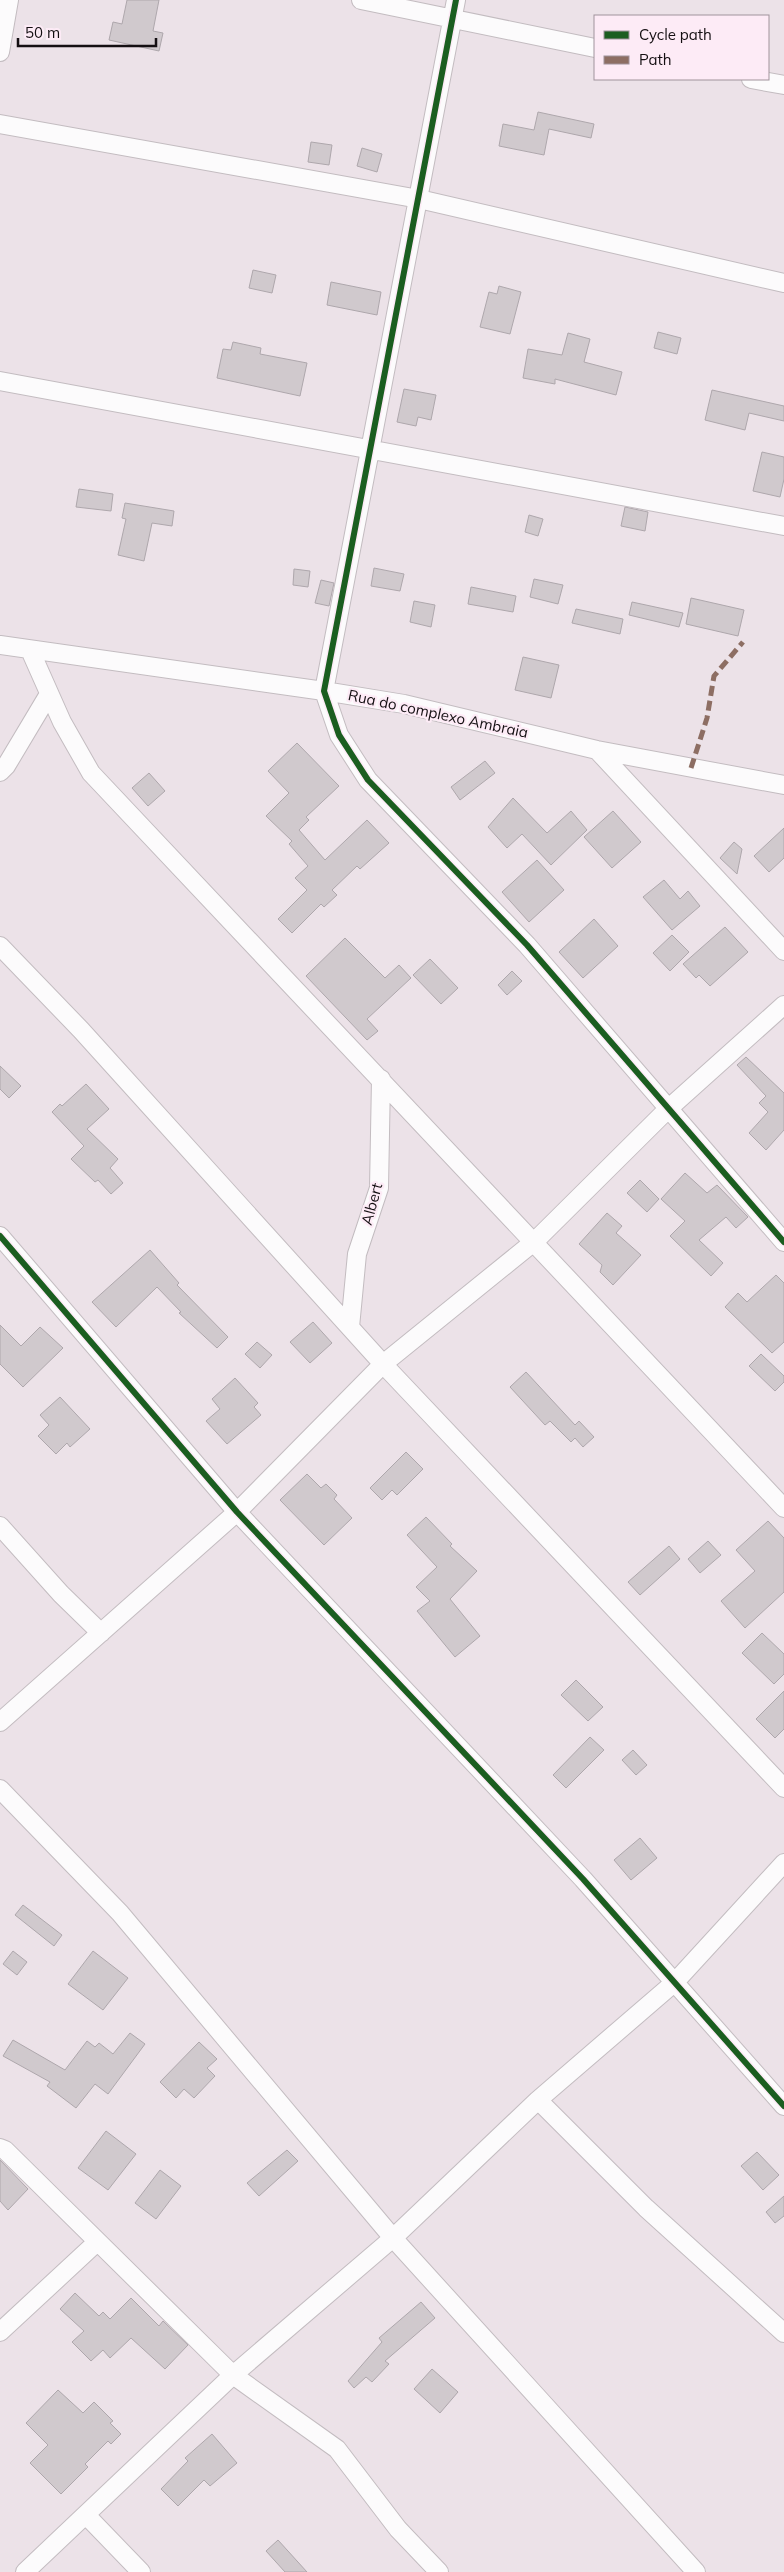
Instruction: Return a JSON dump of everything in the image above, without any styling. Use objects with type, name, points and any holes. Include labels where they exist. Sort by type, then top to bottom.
[{"type":"street","points":[[0,52],[9,0]]},
{"type":"street","points":[[360,0],[594,48]]},
{"type":"street","points":[[456,0],[324,690],[340,735],[368,780],[527,946],[784,1242]]},
{"type":"street","points":[[756,80],[784,86]]},
{"type":"street","points":[[0,124],[419,199],[784,283]]},
{"type":"street","points":[[0,381],[784,526]]},
{"type":"street","name":"Rua do complexo Ambraia","points":[[0,645],[324,690],[404,704],[597,750],[783,780]]},
{"type":"street","points":[[30,650],[49,694],[91,773],[784,1508]]},
{"type":"street","points":[[0,772],[11,758],[49,694]]},
{"type":"street","points":[[597,750],[784,951]]},
{"type":"street","points":[[0,946],[82,1030],[383,1364],[784,1788]]},
{"type":"street","points":[[0,1722],[237,1512],[383,1364],[535,1242],[668,1109],[784,1005]]},
{"type":"street","name":"Albert","points":[[350,1328],[357,1254],[379,1188],[381,1079]]},
{"type":"street","points":[[0,1236],[237,1512],[507,1797],[675,1982],[784,2106]]},
{"type":"street","points":[[0,1526],[61,1594],[101,1633]]},
{"type":"street","points":[[0,1789],[120,1913],[393,2238],[696,2572]]},
{"type":"street","points":[[25,2572],[233,2375],[393,2238],[538,2100],[675,1982],[784,1863]]},
{"type":"street","points":[[538,2100],[646,2208],[784,2333]]},
{"type":"street","points":[[0,2148],[5,2150],[233,2375],[337,2449],[398,2529],[439,2572]]},
{"type":"street","points":[[0,2332],[97,2242]]},
{"type":"street","points":[[86,2515],[141,2572]]},
{"type":"building","points":[[127,0],[159,0],[153,31],[163,33],[159,51],[109,40],[113,22],[122,24]]},
{"type":"building","points":[[538,112],[594,124],[591,138],[549,129],[544,155],[499,146],[503,124],[534,130]]},
{"type":"building","points":[[311,142],[332,145],[329,165],[308,162]]},
{"type":"building","points":[[362,148],[382,154],[377,172],[357,166]]},
{"type":"building","points":[[253,270],[276,275],[272,293],[249,288]]},
{"type":"building","points":[[331,282],[381,292],[377,315],[327,305]]},
{"type":"building","points":[[499,286],[521,292],[510,334],[480,327],[489,292],[497,294]]},
{"type":"building","points":[[658,332],[681,338],[677,354],[654,348]]},
{"type":"building","points":[[568,333],[590,339],[584,362],[622,372],[616,395],[555,379],[555,384],[523,378],[528,349],[562,355]]},
{"type":"building","points":[[233,342],[261,348],[260,354],[307,363],[300,396],[217,378],[223,349],[231,350]]},
{"type":"building","points":[[404,389],[436,395],[431,420],[418,417],[416,426],[397,422]]},
{"type":"building","points":[[712,390],[784,406],[784,421],[749,413],[745,430],[705,420]]},
{"type":"building","points":[[762,452],[784,457],[784,479],[780,497],[753,491]]},
{"type":"building","points":[[79,489],[113,494],[111,511],[76,507]]},
{"type":"building","points":[[125,503],[174,511],[172,526],[152,523],[144,561],[118,555],[126,519],[122,518]]},
{"type":"building","points":[[625,507],[648,512],[645,531],[621,526]]},
{"type":"building","points":[[529,515],[543,519],[538,536],[525,532]]},
{"type":"building","points":[[374,568],[404,574],[400,591],[371,586]]},
{"type":"building","points":[[294,569],[310,571],[308,587],[293,585]]},
{"type":"building","points":[[534,579],[563,585],[558,604],[530,597]]},
{"type":"building","points":[[321,580],[334,583],[329,606],[315,603]]},
{"type":"building","points":[[471,587],[516,596],[513,612],[468,604]]},
{"type":"building","points":[[691,598],[744,610],[738,636],[686,624]]},
{"type":"building","points":[[414,601],[435,605],[431,627],[410,622]]},
{"type":"building","points":[[632,602],[683,613],[679,627],[629,615]]},
{"type":"building","points":[[576,609],[623,619],[620,634],[572,623]]},
{"type":"building","points":[[523,657],[559,665],[551,698],[515,690]]},
{"type":"building","points":[[297,743],[339,786],[306,817],[309,820],[299,830],[325,860],[367,820],[389,843],[360,869],[357,866],[332,890],[337,895],[324,907],[321,904],[292,933],[278,919],[307,890],[295,878],[308,866],[289,844],[292,841],[266,816],[289,793],[268,771]]},
{"type":"building","points":[[485,761],[495,773],[460,800],[451,787]]},
{"type":"building","points":[[149,773],[165,791],[148,806],[132,788]]},
{"type":"building","points":[[513,798],[547,833],[571,811],[587,830],[551,865],[522,834],[507,848],[488,827]]},
{"type":"building","points":[[613,811],[641,842],[612,868],[584,837]]},
{"type":"building","points":[[784,828],[784,858],[769,872],[754,856]]},
{"type":"building","points":[[734,842],[742,849],[737,874],[720,858]]},
{"type":"building","points":[[537,860],[564,890],[529,922],[502,892]]},
{"type":"building","points":[[664,880],[680,899],[688,891],[700,906],[672,930],[643,897]]},
{"type":"building","points":[[594,919],[618,946],[583,978],[559,952]]},
{"type":"building","points":[[725,927],[748,952],[710,986],[699,975],[696,978],[683,964]]},
{"type":"building","points":[[672,935],[689,952],[670,971],[653,953]]},
{"type":"building","points":[[345,938],[385,978],[399,965],[411,978],[367,1019],[378,1031],[367,1040],[306,976]]},
{"type":"building","points":[[430,959],[458,988],[441,1004],[413,975]]},
{"type":"building","points":[[512,971],[522,981],[507,995],[498,985]]},
{"type":"building","points":[[746,1057],[784,1093],[784,1130],[766,1150],[749,1133],[768,1112],[759,1103],[766,1096],[737,1065]]},
{"type":"building","points":[[0,1066],[21,1086],[9,1098],[0,1089]]},
{"type":"building","points":[[86,1084],[109,1109],[87,1129],[118,1159],[110,1168],[123,1183],[111,1194],[98,1180],[95,1182],[71,1159],[84,1146],[52,1112],[60,1104],[62,1106]]},
{"type":"building","points":[[685,1173],[707,1193],[717,1185],[748,1217],[736,1228],[726,1217],[699,1240],[723,1263],[711,1276],[670,1236],[685,1221],[661,1199]]},
{"type":"building","points":[[640,1180],[659,1199],[647,1212],[627,1193]]},
{"type":"building","points":[[607,1213],[622,1226],[616,1233],[641,1255],[613,1285],[600,1272],[602,1265],[579,1244]]},
{"type":"building","points":[[150,1250],[179,1283],[177,1285],[228,1337],[217,1348],[179,1313],[181,1312],[157,1287],[116,1327],[92,1302]]},
{"type":"building","points":[[776,1275],[784,1283],[784,1342],[772,1353],[725,1307],[738,1293],[747,1302]]},
{"type":"building","points":[[313,1322],[332,1343],[310,1363],[290,1342]]},
{"type":"building","points":[[0,1325],[21,1346],[40,1327],[63,1348],[23,1387],[0,1364]]},
{"type":"building","points":[[257,1342],[272,1355],[260,1368],[245,1354]]},
{"type":"building","points":[[761,1354],[784,1376],[784,1382],[775,1391],[749,1366]]},
{"type":"building","points":[[526,1372],[575,1425],[579,1421],[594,1437],[583,1447],[575,1438],[571,1442],[550,1421],[545,1425],[510,1387]]},
{"type":"building","points":[[235,1378],[258,1403],[254,1407],[261,1415],[227,1444],[206,1421],[220,1409],[212,1399]]},
{"type":"building","points":[[60,1397],[90,1429],[70,1447],[67,1443],[56,1454],[38,1436],[49,1425],[40,1415]]},
{"type":"building","points":[[406,1452],[423,1469],[397,1495],[392,1490],[382,1500],[370,1488]]},
{"type":"building","points":[[307,1474],[321,1488],[326,1484],[337,1495],[334,1499],[352,1518],[324,1545],[280,1500]]},
{"type":"building","points":[[426,1517],[452,1544],[450,1546],[477,1571],[450,1599],[480,1636],[455,1657],[417,1611],[430,1601],[416,1587],[437,1567],[407,1535]]},
{"type":"building","points":[[768,1521],[784,1538],[784,1592],[745,1628],[721,1601],[755,1571],[736,1550]]},
{"type":"building","points":[[708,1541],[721,1555],[700,1573],[688,1559]]},
{"type":"building","points":[[669,1546],[680,1559],[640,1595],[628,1582]]},
{"type":"building","points":[[762,1633],[784,1654],[784,1674],[774,1684],[742,1653]]},
{"type":"building","points":[[576,1680],[603,1707],[588,1721],[561,1695]]},
{"type":"building","points":[[784,1691],[784,1729],[775,1738],[756,1719]]},
{"type":"building","points":[[590,1737],[604,1750],[566,1788],[553,1775]]},
{"type":"building","points":[[633,1750],[647,1765],[636,1775],[622,1760]]},
{"type":"building","points":[[640,1838],[657,1858],[631,1880],[614,1860]]},
{"type":"building","points":[[23,1905],[62,1935],[54,1946],[15,1915]]},
{"type":"building","points":[[13,1951],[27,1962],[17,1975],[3,1964]]},
{"type":"building","points":[[93,1951],[128,1978],[103,2010],[68,1984]]},
{"type":"building","points":[[130,2033],[145,2044],[108,2094],[95,2084],[76,2108],[47,2086],[50,2082],[3,2056],[13,2040],[65,2070],[87,2041],[95,2047],[99,2043],[113,2054]]},
{"type":"building","points":[[199,2042],[217,2059],[207,2068],[215,2076],[194,2098],[184,2089],[176,2098],[160,2082]]},
{"type":"building","points":[[106,2131],[136,2154],[108,2190],[78,2168]]},
{"type":"building","points":[[287,2150],[298,2161],[259,2196],[247,2183]]},
{"type":"building","points":[[757,2152],[779,2175],[763,2190],[741,2166]]},
{"type":"building","points":[[0,2160],[28,2189],[8,2210],[0,2201]]},
{"type":"building","points":[[160,2170],[181,2186],[156,2219],[135,2203]]},
{"type":"building","points":[[784,2196],[784,2216],[775,2223],[766,2212]]},
{"type":"building","points":[[75,2293],[99,2316],[103,2312],[110,2319],[131,2298],[159,2326],[163,2321],[188,2345],[165,2369],[131,2338],[110,2358],[103,2350],[91,2361],[72,2342],[84,2331],[60,2309]]},
{"type":"building","points":[[421,2302],[435,2318],[385,2361],[389,2364],[372,2382],[366,2377],[354,2388],[348,2381],[382,2342],[379,2338]]},
{"type":"building","points":[[432,2369],[458,2392],[440,2413],[414,2389]]},
{"type":"building","points":[[58,2390],[83,2413],[94,2402],[113,2421],[110,2423],[121,2434],[111,2444],[108,2441],[85,2464],[88,2467],[61,2494],[30,2463],[48,2445],[26,2423]]},
{"type":"building","points":[[212,2434],[237,2463],[210,2486],[204,2480],[178,2506],[161,2489],[188,2461],[185,2458]]},
{"type":"building","points":[[278,2540],[307,2572],[285,2572],[266,2551]]},
{"type":"marked path","points":[[691,768],[707,718],[714,676],[743,642]]},
{"type":"cycle path","points":[[456,0],[324,691],[339,735],[368,780],[527,945],[784,1242]]},
{"type":"cycle path","points":[[0,1236],[237,1512],[583,1879],[784,2106]]}]
